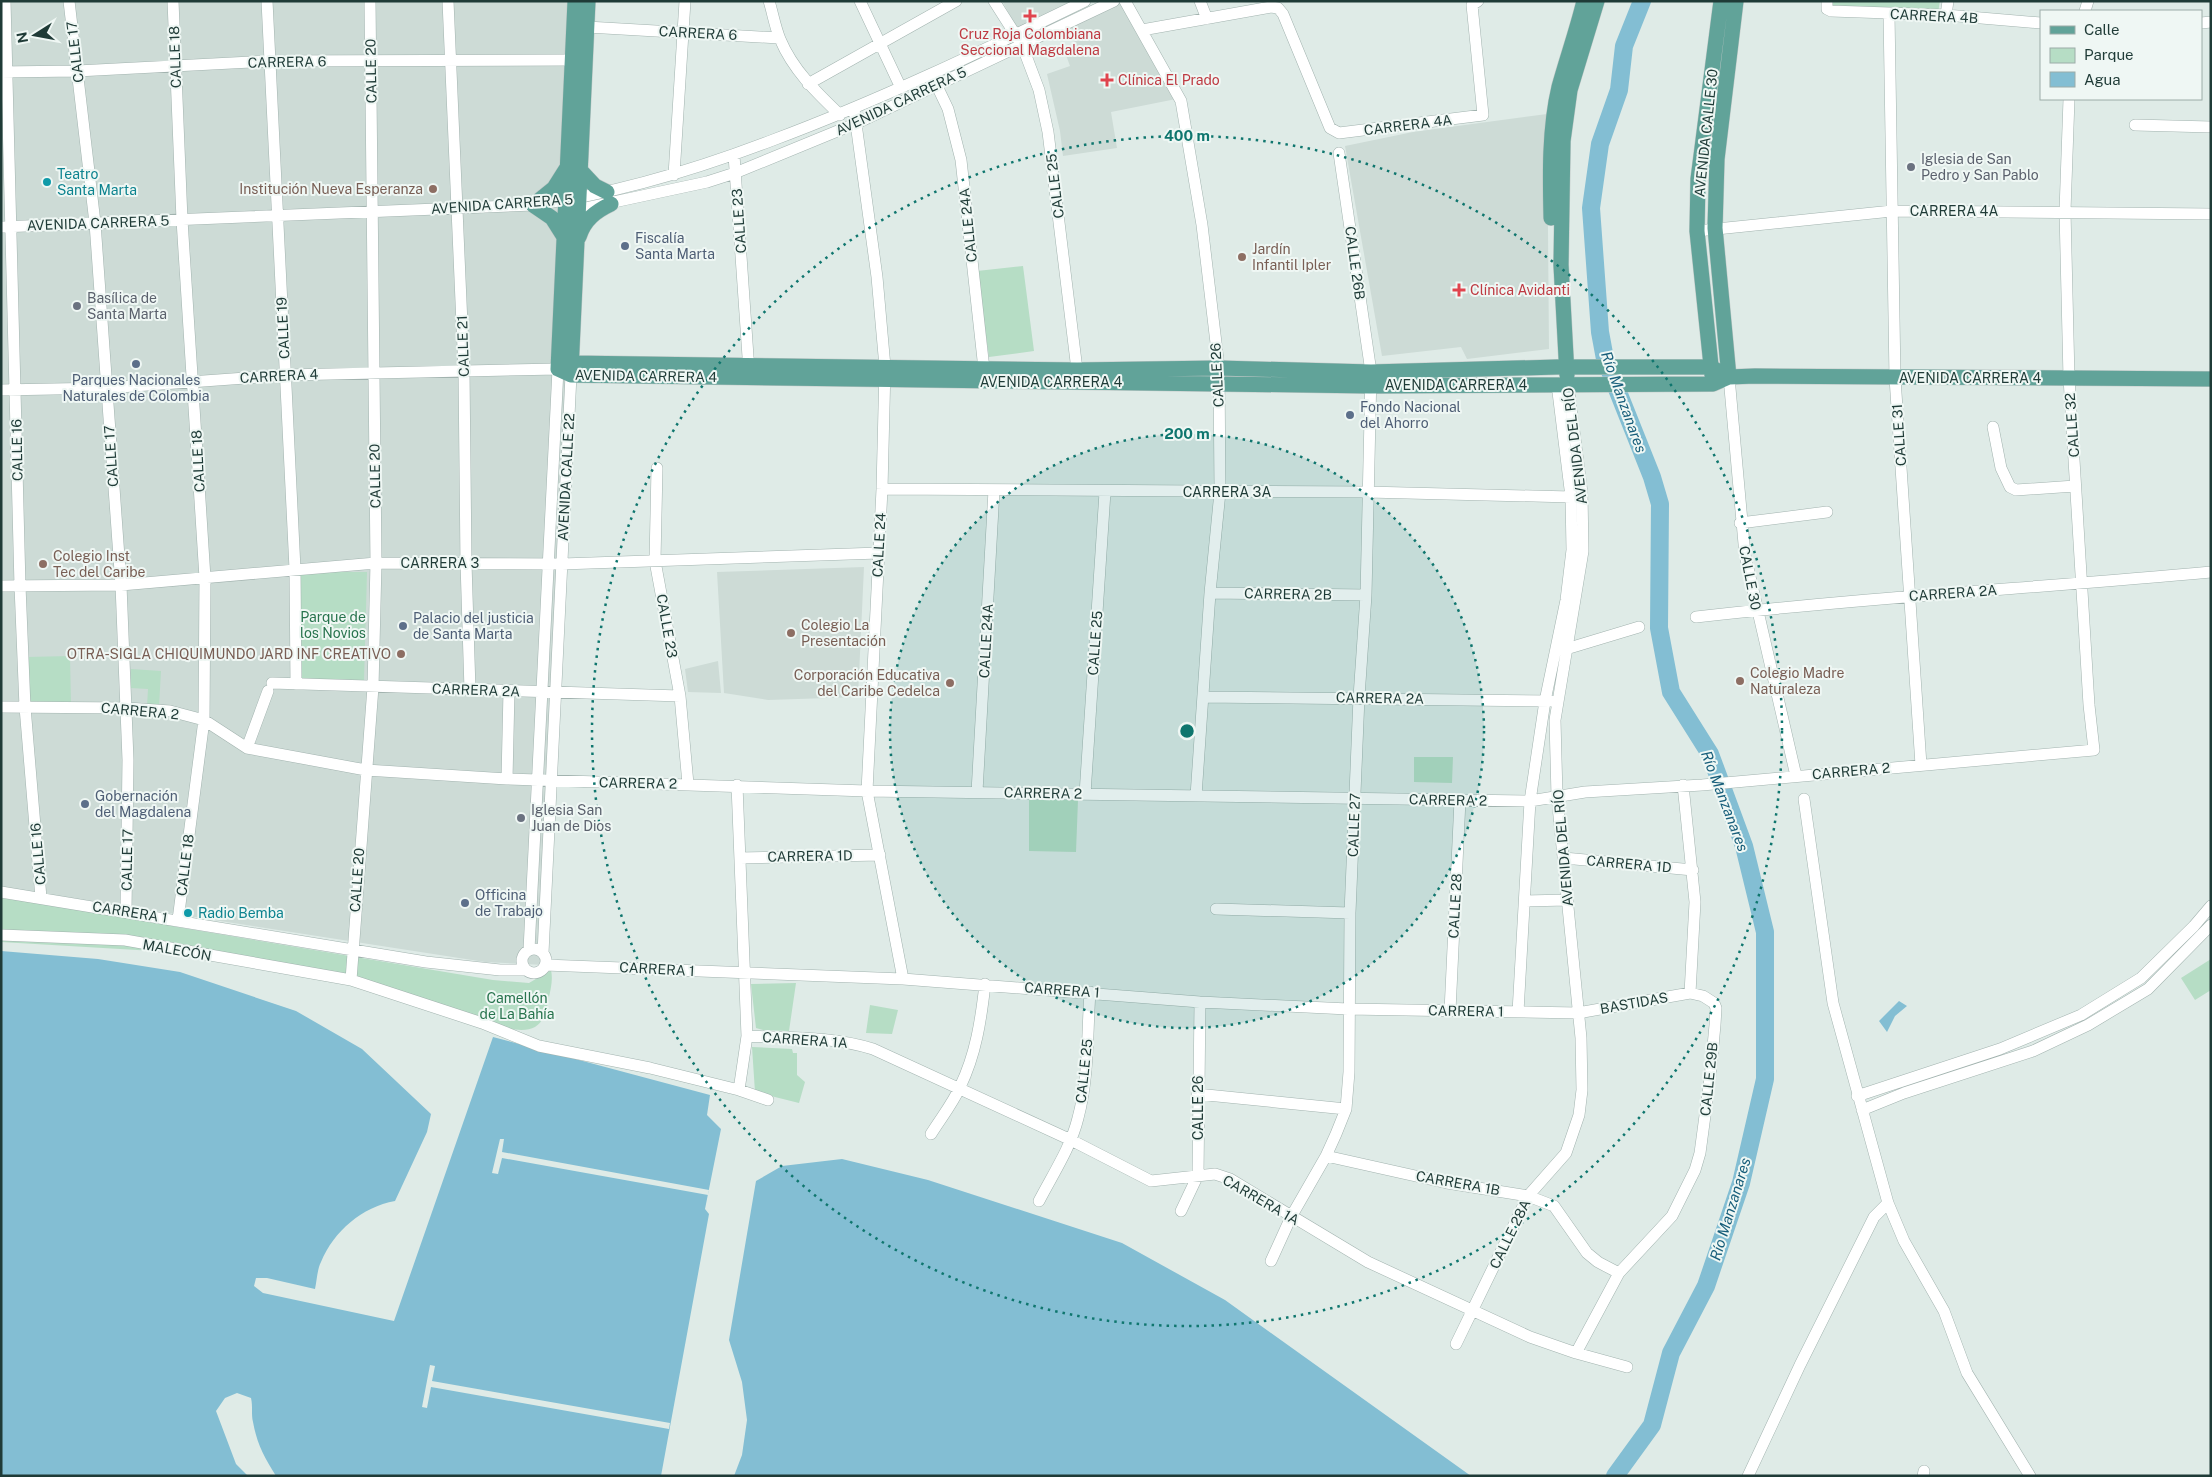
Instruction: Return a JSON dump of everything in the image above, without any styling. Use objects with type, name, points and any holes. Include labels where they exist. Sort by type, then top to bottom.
[{"type":"main road","name":"AVENIDA CALLE 22","points":[[574,168],[573,60],[576,1]]},
{"type":"main road","name":"AVENIDA CALLE 22","points":[[567,369],[574,168],[588,1]]},
{"type":"main road","name":"AVENIDA DEL RÍO","points":[[1562,384],[1552,265],[1550,174],[1552,140],[1559,88],[1584,1]]},
{"type":"main road","name":"AVENIDA DEL RÍO","points":[[1561,367],[1560,265],[1563,141],[1570,90],[1597,1]]},
{"type":"main road","name":"AVENIDA CALLE 30","points":[[1713,384],[1698,231],[1698,179],[1721,1]]},
{"type":"main road","name":"AVENIDA CALLE 30","points":[[1728,377],[1715,228],[1717,159],[1736,1]]},
{"type":"main road","points":[[574,168],[609,198],[570,240],[552,218],[532,205],[554,188],[574,168]]},
{"type":"main road","points":[[1689,367],[1703,356],[1708,339]]},
{"type":"main road","name":"AVENIDA CARRERA 4","points":[[885,374],[984,369],[1218,384],[1371,379],[1561,367],[1711,367]]},
{"type":"main road","points":[[1711,367],[1728,377]]},
{"type":"main road","name":"AVENIDA CARRERA 4","points":[[567,369],[1078,376],[1219,368],[1371,379],[1562,384],[1713,384],[1728,377],[2211,379]]},
{"type":"street","name":"CALLE 16","points":[[5,1],[6,227],[16,390],[20,586],[25,707],[41,898]]},
{"type":"street","name":"CALLE 17","points":[[69,1],[95,223],[120,585],[127,708],[126,912]]},
{"type":"street","name":"CALLE 18","points":[[173,1],[182,220],[205,578],[204,720],[178,920]]},
{"type":"street","name":"CALLE 19","points":[[267,1],[295,568],[296,684]]},
{"type":"street","name":"CALLE 20","points":[[350,980],[373,687],[376,563],[370,1]]},
{"type":"street","name":"CALLE 21","points":[[448,1],[464,371],[466,563],[470,690]]},
{"type":"street","points":[[674,175],[684,1]]},
{"type":"street","points":[[769,1],[780,38],[797,70],[808,84],[840,115]]},
{"type":"street","points":[[860,1],[900,88]]},
{"type":"street","points":[[808,84],[956,1]]},
{"type":"street","name":"CALLE 25","points":[[994,1],[1022,45],[1039,90],[1048,132],[1078,376]]},
{"type":"street","name":"AVENIDA CARRERA 5","points":[[609,198],[734,155],[854,110],[1085,1]]},
{"type":"street","name":"AVENIDA CARRERA 5","points":[[6,227],[532,205],[572,205],[707,182],[857,123],[1114,1]]},
{"type":"street","name":"CALLE 26","points":[[1125,1],[1180,101],[1202,225],[1219,368],[1220,492],[1210,593],[1196,796]]},
{"type":"street","points":[[1142,30],[1207,18],[1200,1]]},
{"type":"street","points":[[1946,15],[1948,1]]},
{"type":"street","name":"CARRERA 4A","points":[[1207,18],[1271,7],[1278,8],[1283,14],[1330,128],[1339,133],[1483,115],[1471,2]]},
{"type":"street","name":"CARRERA 4B","points":[[1827,5],[1889,14],[1946,15],[2040,23]]},
{"type":"street","name":"CALLE 31","points":[[1889,14],[1895,378],[1921,765]]},
{"type":"street","name":"CARRERA 6","points":[[587,27],[780,38]]},
{"type":"street","name":"CARRERA 6","points":[[4,72],[77,71],[271,62],[573,60]]},
{"type":"street","name":"CALLE 24A","points":[[937,86],[948,109],[961,160],[984,369]]},
{"type":"street","name":"CALLE 32","points":[[2069,100],[2065,211],[2069,378],[2089,705],[2094,750]]},
{"type":"street","name":"CALLE 24","points":[[854,110],[877,277],[885,374],[882,489],[867,791],[903,979]]},
{"type":"street","points":[[2135,125],[2211,127]]},
{"type":"street","name":"CALLE 26B","points":[[1338,153],[1371,379]]},
{"type":"street","name":"CALLE 23","points":[[734,155],[749,371]]},
{"type":"street","name":"CARRERA 4A","points":[[1698,231],[1892,211],[2065,211],[2211,214]]},
{"type":"street","name":"CARRERA 4","points":[[1,390],[106,388],[286,375],[567,369]]},
{"type":"street","name":"AVENIDA CALLE 22","points":[[529,950],[548,563],[567,369]]},
{"type":"street","name":"AVENIDA CALLE 22","points":[[543,953],[562,564],[567,369]]},
{"type":"street","name":"CALLE 30","points":[[1728,377],[1740,522],[1756,610],[1777,690],[1796,776]]},
{"type":"street","name":"CALLE 27","points":[[1271,1261],[1291,1218],[1326,1156],[1346,1109],[1350,913],[1359,697],[1366,595],[1366,492],[1371,379]]},
{"type":"street","name":"AVENIDA DEL RÍO","points":[[1518,1012],[1530,801],[1544,701],[1566,600],[1572,550],[1572,497],[1562,384]]},
{"type":"street","name":"AVENIDA DEL RÍO","points":[[1562,384],[1582,493],[1583,551],[1555,720],[1557,796],[1578,1012]]},
{"type":"street","points":[[1993,427],[2001,468],[2010,488],[2016,490],[2076,486]]},
{"type":"street","name":"CALLE 23","points":[[657,468],[655,561],[680,696],[688,784]]},
{"type":"street","name":"CARRERA 3A","points":[[882,489],[1105,492],[1366,492],[1572,497]]},
{"type":"street","name":"CALLE 24A","points":[[977,792],[994,490]]},
{"type":"street","name":"CALLE 25","points":[[1085,794],[1105,492]]},
{"type":"street","points":[[1740,522],[1827,512]]},
{"type":"street","name":"CARRERA 3","points":[[1,586],[120,585],[295,568],[376,563],[562,564],[879,553]]},
{"type":"street","name":"CARRERA 2A","points":[[1696,617],[1911,596],[2082,584],[2211,572]]},
{"type":"street","name":"CARRERA 2B","points":[[1210,593],[1366,595]]},
{"type":"street","points":[[1566,649],[1639,627]]},
{"type":"street","name":"CARRERA 2A","points":[[247,748],[270,687],[296,684],[680,696]]},
{"type":"street","points":[[507,779],[509,691]]},
{"type":"street","name":"CARRERA 2A","points":[[1203,697],[1558,700]]},
{"type":"street","name":"CARRERA 2","points":[[1,707],[127,708],[170,711],[204,720],[247,748],[366,770],[551,781],[737,785],[867,791],[1530,801],[1585,792],[1702,785],[2094,750]]},
{"type":"street","points":[[737,785],[747,1036],[739,1090]]},
{"type":"street","points":[[1683,785],[1695,902],[1690,993]]},
{"type":"street","points":[[1804,798],[1833,1003],[1857,1096],[1888,1203],[1904,1241],[1944,1311],[1967,1373],[2031,1476]]},
{"type":"street","name":"CALLE 28","points":[[1450,1011],[1460,800]]},
{"type":"street","name":"CARRERA 1D","points":[[740,858],[880,855]]},
{"type":"street","name":"CARRERA 1D","points":[[1564,858],[1693,870]]},
{"type":"street","name":"CARRERA 1","points":[[1,892],[462,966],[500,970],[525,970]]},
{"type":"street","points":[[1525,901],[1568,900]]},
{"type":"street","points":[[1857,1096],[2000,1049],[2074,1018],[2141,978],[2194,926],[2211,906]]},
{"type":"street","points":[[1216,909],[1350,913]]},
{"type":"street","points":[[1862,1110],[1904,1093],[2033,1051],[2088,1025],[2148,989],[2211,925]]},
{"type":"street","name":"MALECÓN","points":[[1,934],[125,940],[350,980],[482,1023],[539,1046],[650,1068],[739,1090],[768,1100]]},
{"type":"street","points":[[536,948],[543,953],[544,969],[536,973],[525,970],[521,959],[525,952],[536,948]]},
{"type":"street","name":"CARRERA 1","points":[[545,965],[903,979],[1200,1002],[1348,1009],[1578,1012]]},
{"type":"street","points":[[931,1134],[960,1088],[978,1038],[985,984]]},
{"type":"street","name":"CALLE 25","points":[[1039,1201],[1071,1140],[1078,1118],[1085,1085],[1090,992]]},
{"type":"street","name":"BASTIDAS","points":[[1578,1012],[1690,993]]},
{"type":"street","name":"CALLE 29B","points":[[1576,1353],[1619,1273],[1672,1216],[1695,1170],[1700,1153],[1710,1078],[1716,1008],[1709,999],[1690,993]]},
{"type":"street","points":[[2112,997],[2118,1008]]},
{"type":"street","name":"CALLE 26","points":[[1181,1212],[1198,1175],[1197,1094],[1200,1002]]},
{"type":"street","name":"CALLE 28A","points":[[1456,1344],[1528,1196],[1558,1164],[1566,1153],[1574,1134],[1582,1090],[1582,1056],[1578,1012]]},
{"type":"street","name":"CARRERA 1A","points":[[747,1036],[853,1042],[873,1049],[1071,1140],[1151,1181],[1215,1174],[1230,1179],[1291,1218],[1368,1262],[1530,1336],[1576,1353],[1627,1367]]},
{"type":"street","points":[[1197,1094],[1346,1109]]},
{"type":"street","name":"CARRERA 1B","points":[[1326,1156],[1447,1183],[1528,1196],[1554,1206],[1587,1253],[1598,1262],[1619,1273]]},
{"type":"street","points":[[1748,1476],[1800,1365],[1874,1217],[1888,1203]]},
{"type":"shaded area","points":[[1,1],[585,1],[545,965],[485,962],[1,887]]},
{"type":"shaded area","name":"Cruz Roja Colombiana Seccional Magdalena","points":[[1002,1],[1081,1],[1019,31]]},
{"type":"shaded area","name":"Clínica El Prado","points":[[1119,1],[1123,1],[1176,99],[1111,112],[1117,148],[1063,156],[1060,131],[1047,74],[1070,66],[1066,55],[1078,49],[1069,29]]},
{"type":"shaded area","name":"Clínica Avidanti","points":[[1547,114],[1549,349],[1467,359],[1461,347],[1382,356],[1345,146],[1413,132]]},
{"type":"shaded area","name":"Colegio La Presentación","points":[[864,567],[858,697],[768,700],[724,693],[717,572]]},
{"type":"shaded area","points":[[718,661],[721,693],[688,692],[685,669]]},
{"type":"green space","points":[[1833,1],[1940,1],[1938,13],[1832,7]]},
{"type":"green space","points":[[1023,266],[1034,351],[989,357],[977,271]]},
{"type":"green space","name":"Parque de los Novios","points":[[299,572],[367,572],[364,680],[302,679]]},
{"type":"green space","points":[[70,656],[71,704],[27,704],[26,657]]},
{"type":"green space","points":[[131,669],[161,671],[159,707],[147,706],[148,689],[130,688]]},
{"type":"green space","points":[[1414,757],[1453,757],[1452,783],[1414,782]]},
{"type":"green space","points":[[1029,800],[1078,800],[1076,852],[1029,851]]},
{"type":"green space","name":"Camellón de La Bahía","points":[[1,898],[124,915],[177,927],[493,980],[529,983],[551,970],[551,987],[543,1018],[538,1025],[526,1030],[496,1027],[330,980],[171,952],[1,942]]},
{"type":"green space","points":[[2211,959],[2211,990],[2195,1000],[2181,978]]},
{"type":"green space","points":[[796,983],[789,1031],[756,1028],[751,984]]},
{"type":"green space","points":[[870,1005],[898,1010],[892,1034],[866,1033]]},
{"type":"green space","points":[[752,1047],[792,1049],[793,1053],[797,1053],[797,1075],[805,1082],[799,1103],[755,1092]]},
{"type":"water","points":[[1,951],[98,959],[180,972],[296,1011],[362,1049],[431,1114],[427,1132],[395,1201],[371,1209],[341,1231],[333,1240],[321,1262],[315,1289],[267,1278],[256,1278],[254,1286],[263,1293],[394,1321],[493,1037],[710,1095],[707,1115],[721,1129],[705,1209],[709,1214],[661,1476],[276,1476],[259,1444],[252,1419],[251,1398],[237,1393],[225,1398],[216,1411],[236,1464],[248,1476],[1,1476]]},
{"type":"water","points":[[1899,1001],[1907,1006],[1895,1016],[1887,1032],[1879,1021]]},
{"type":"water","points":[[842,1159],[928,1180],[1122,1243],[1225,1300],[1471,1476],[734,1476],[742,1455],[747,1420],[742,1382],[729,1340],[756,1181],[782,1166]]},
{"type":"pier","points":[[500,1139],[504,1139],[502,1152],[709,1190],[708,1195],[502,1158],[498,1174],[492,1173]]},
{"type":"pier","points":[[430,1365],[435,1366],[432,1381],[670,1423],[669,1429],[431,1387],[427,1408],[422,1407]]},
{"type":"waterway","name":"Río Manzanares","points":[[1615,1476],[1652,1425],[1671,1353],[1706,1286],[1741,1183],[1765,1079],[1765,932],[1744,846],[1710,754],[1671,692],[1659,628],[1660,504],[1652,477],[1605,359],[1600,332],[1591,208],[1600,144],[1619,90],[1624,46],[1642,1]]},
{"type":"place","name":"Cruz Roja Colombiana Seccional Magdalena","points":[[1030,16]]},
{"type":"place","name":"Clínica El Prado","points":[[1107,80]]},
{"type":"place","name":"Iglesia de San Pedro y San Pablo","points":[[1911,167]]},
{"type":"place","name":"Teatro Santa Marta","points":[[47,182]]},
{"type":"place","name":"Institución Nueva Esperanza","points":[[433,189]]},
{"type":"place","name":"Fiscalía Santa Marta","points":[[625,246]]},
{"type":"place","name":"Jardín Infantil Ipler","points":[[1242,257]]},
{"type":"place","name":"Clínica Avidanti","points":[[1459,290]]},
{"type":"place","name":"Basílica de Santa Marta","points":[[77,306]]},
{"type":"place","name":"Parques Nacionales Naturales de Colombia","points":[[136,364]]},
{"type":"place","name":"Fondo Nacional del Ahorro","points":[[1350,415]]},
{"type":"place","name":"Colegio Inst Tec del Caribe","points":[[43,564]]},
{"type":"place","name":"Palacio del justicia de Santa Marta","points":[[403,626]]},
{"type":"place","name":"Colegio La Presentación","points":[[791,633]]},
{"type":"place","name":"OTRA-SIGLA CHIQUIMUNDO JARD INF CREATIVO","points":[[401,654]]},
{"type":"place","name":"Colegio Madre Naturaleza","points":[[1740,681]]},
{"type":"place","name":"Corporación Educativa del Caribe Cedelca","points":[[950,683]]},
{"type":"place","name":"Gobernación del Magdalena","points":[[85,804]]},
{"type":"place","name":"Iglesia San Juan de Dios","points":[[521,818]]},
{"type":"place","name":"Officina de Trabajo","points":[[465,903]]},
{"type":"place","name":"Radio Bemba","points":[[188,913]]}]
